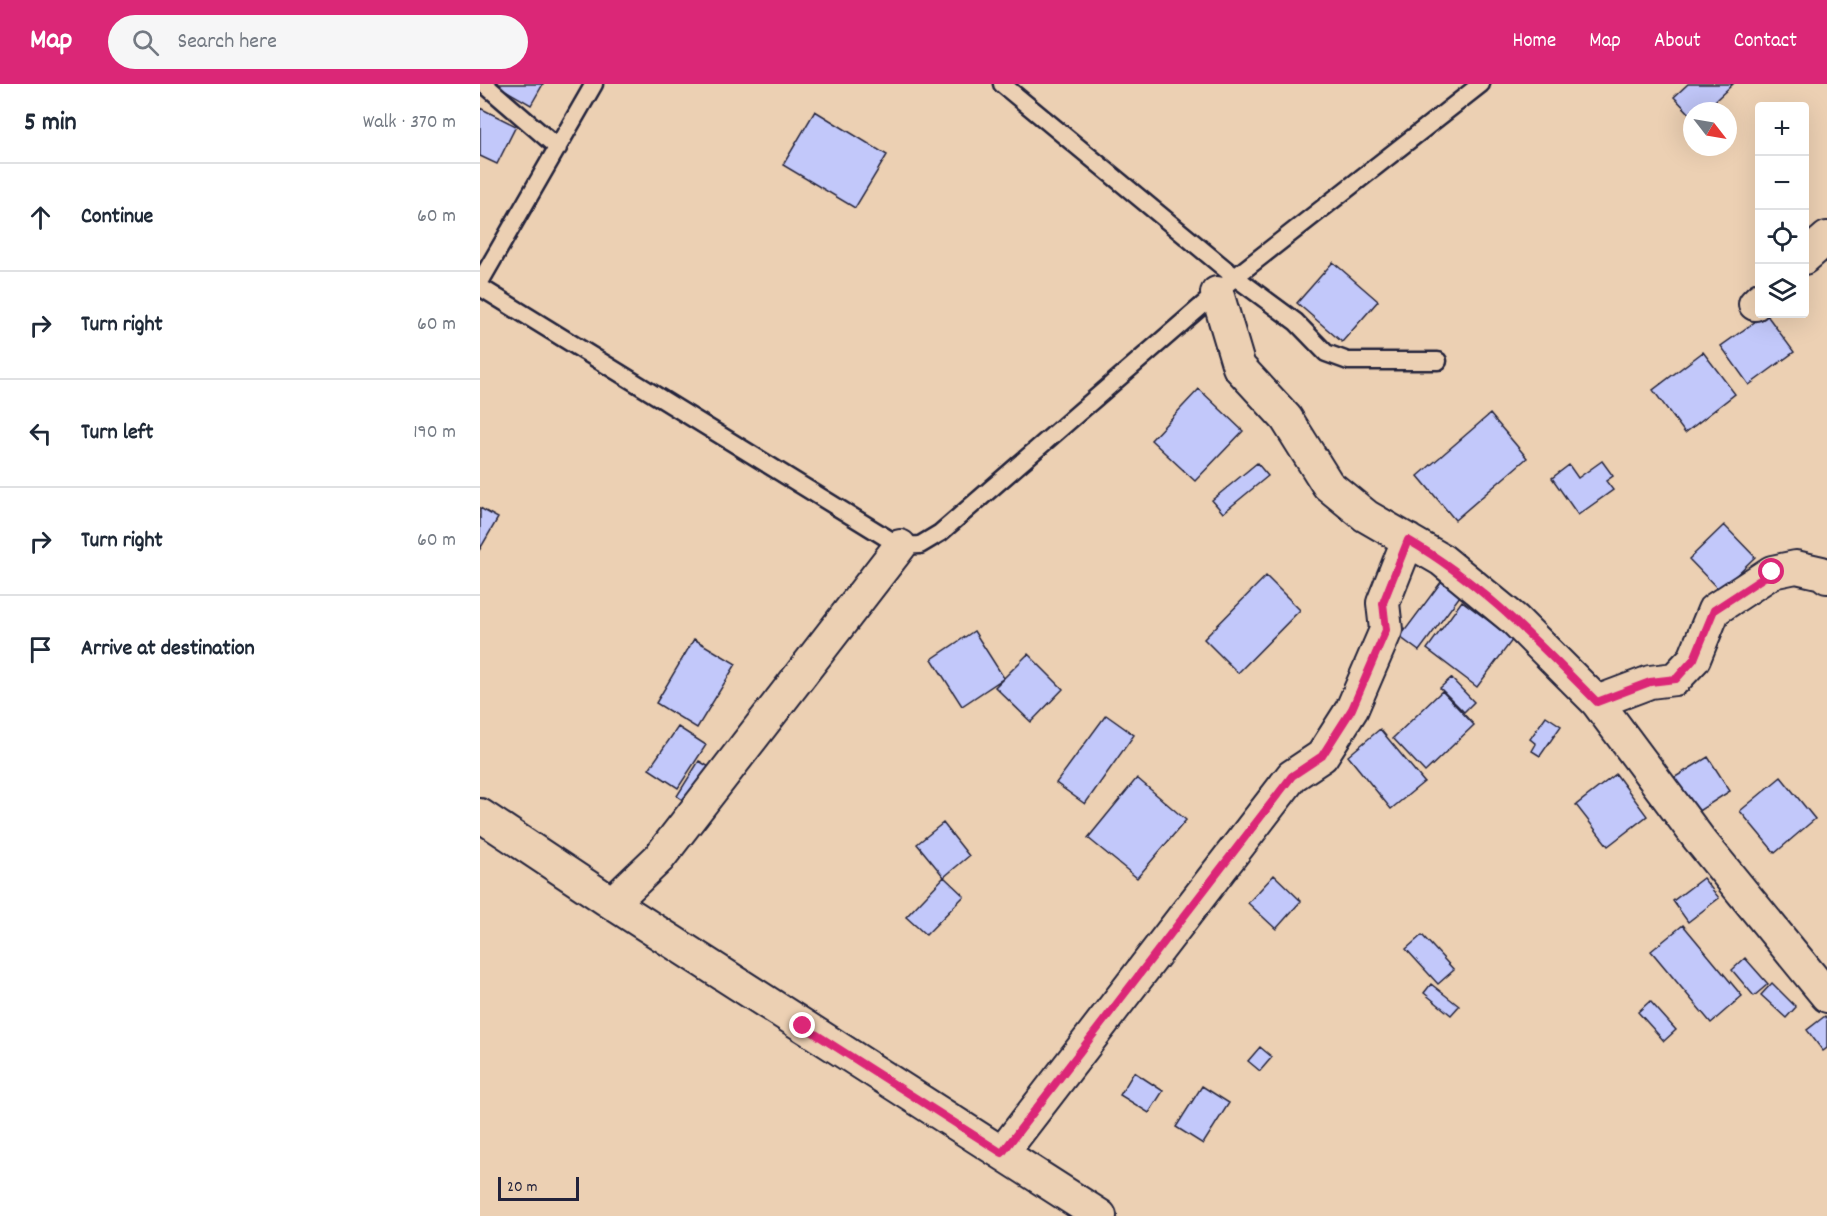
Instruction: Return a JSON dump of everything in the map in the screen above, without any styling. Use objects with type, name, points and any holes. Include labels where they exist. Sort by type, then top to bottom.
[{"type":"street","points":[[1809,254],[1827,238]]},
{"type":"street","points":[[1226,285],[1239,367],[1286,418],[1328,485],[1366,516],[1442,560],[1515,620],[1597,702],[1699,839],[1827,996]]},
{"type":"street","points":[[1002,1153],[1292,776],[1322,756],[1352,709],[1386,630],[1383,603],[1408,540]]},
{"type":"street","points":[[612,903],[659,858],[900,546]]},
{"type":"street","points":[[1597,702],[1650,682],[1676,679],[1694,659],[1714,610],[1772,572],[1796,567],[1822,573],[1827,577]]},
{"type":"street","points":[[480,815],[612,903],[1100,1216]]},
{"type":"lane","points":[[484,84],[558,148]]},
{"type":"lane","points":[[594,84],[480,284],[900,546],[920,545],[940,533],[1226,285],[1481,84]]},
{"type":"lane","points":[[1002,84],[1226,285],[1296,322],[1326,353],[1348,361],[1438,361]]},
{"type":"building","points":[[495,84],[543,84],[531,105]]},
{"type":"building","points":[[1688,84],[1733,84],[1714,102],[1683,102],[1683,106],[1674,97]]},
{"type":"building","points":[[480,108],[516,126],[497,164],[480,156]]},
{"type":"building","points":[[815,111],[887,155],[855,208],[783,165]]},
{"type":"building","points":[[1333,262],[1378,301],[1342,342],[1297,303]]},
{"type":"building","points":[[1760,318],[1769,318],[1794,352],[1749,385],[1721,346]]},
{"type":"building","points":[[1703,352],[1735,394],[1685,433],[1653,390]]},
{"type":"building","points":[[1199,389],[1243,431],[1195,481],[1151,440]]},
{"type":"building","points":[[1490,414],[1527,458],[1455,520],[1418,476]]},
{"type":"building","points":[[1602,461],[1613,476],[1606,481],[1613,490],[1578,515],[1552,478],[1569,465],[1578,478]]},
{"type":"building","points":[[1257,463],[1268,476],[1223,513],[1212,500]]},
{"type":"building","points":[[480,508],[498,518],[480,549]]},
{"type":"building","points":[[1724,525],[1755,557],[1720,591],[1689,559]]},
{"type":"building","points":[[1447,574],[1466,588],[1419,651],[1400,637]]},
{"type":"building","points":[[1266,576],[1300,610],[1238,673],[1204,639]]},
{"type":"building","points":[[1462,601],[1513,639],[1477,687],[1427,649]]},
{"type":"building","points":[[974,631],[1004,678],[962,706],[932,659]]},
{"type":"building","points":[[694,639],[736,664],[697,728],[656,703]]},
{"type":"building","points":[[1028,654],[1063,689],[1031,722],[995,687]]},
{"type":"building","points":[[1451,678],[1474,702],[1464,712],[1440,688]]},
{"type":"building","points":[[1442,691],[1474,725],[1425,772],[1393,738]]},
{"type":"building","points":[[1106,715],[1134,735],[1085,804],[1056,783]]},
{"type":"building","points":[[1546,716],[1561,726],[1540,756],[1532,751],[1536,744],[1530,739]]},
{"type":"building","points":[[678,727],[706,745],[678,788],[649,769]]},
{"type":"building","points":[[1380,729],[1424,782],[1391,809],[1348,756]]},
{"type":"building","points":[[1708,757],[1730,791],[1694,814],[1672,779]]},
{"type":"building","points":[[699,761],[716,771],[693,807],[677,796]]},
{"type":"building","points":[[1616,774],[1647,816],[1608,846],[1576,805]]},
{"type":"building","points":[[1781,777],[1815,819],[1775,853],[1740,811]]},
{"type":"building","points":[[1137,778],[1186,820],[1137,878],[1088,838]]},
{"type":"building","points":[[943,823],[969,856],[944,877],[917,844]]},
{"type":"building","points":[[1274,875],[1301,901],[1276,929],[1248,903]]},
{"type":"building","points":[[944,877],[964,896],[926,935],[906,917]]},
{"type":"building","points":[[1703,878],[1719,898],[1688,922],[1673,901]]},
{"type":"building","points":[[1683,925],[1742,996],[1711,1023],[1651,951]]},
{"type":"building","points":[[1422,935],[1454,970],[1438,984],[1406,949]]},
{"type":"building","points":[[1745,958],[1768,984],[1754,996],[1732,970]]},
{"type":"building","points":[[1772,983],[1796,1007],[1786,1018],[1761,995]]},
{"type":"building","points":[[1431,984],[1459,1006],[1451,1015],[1424,993]]},
{"type":"building","points":[[1650,1001],[1676,1030],[1664,1041],[1638,1012]]},
{"type":"building","points":[[1825,1016],[1827,1019],[1827,1048],[1823,1051],[1807,1030]]},
{"type":"building","points":[[1260,1047],[1272,1057],[1260,1071],[1248,1061]]},
{"type":"building","points":[[1134,1072],[1163,1091],[1149,1113],[1120,1095]]},
{"type":"building","points":[[1202,1086],[1229,1103],[1203,1144],[1176,1127]]},
{"type":"route","points":[[803,1026],[1002,1153],[1292,776],[1322,756],[1352,709],[1386,630],[1383,603],[1408,540],[1442,560],[1515,620],[1597,702],[1650,682],[1676,679],[1694,659],[1714,610],[1772,572]]}]
